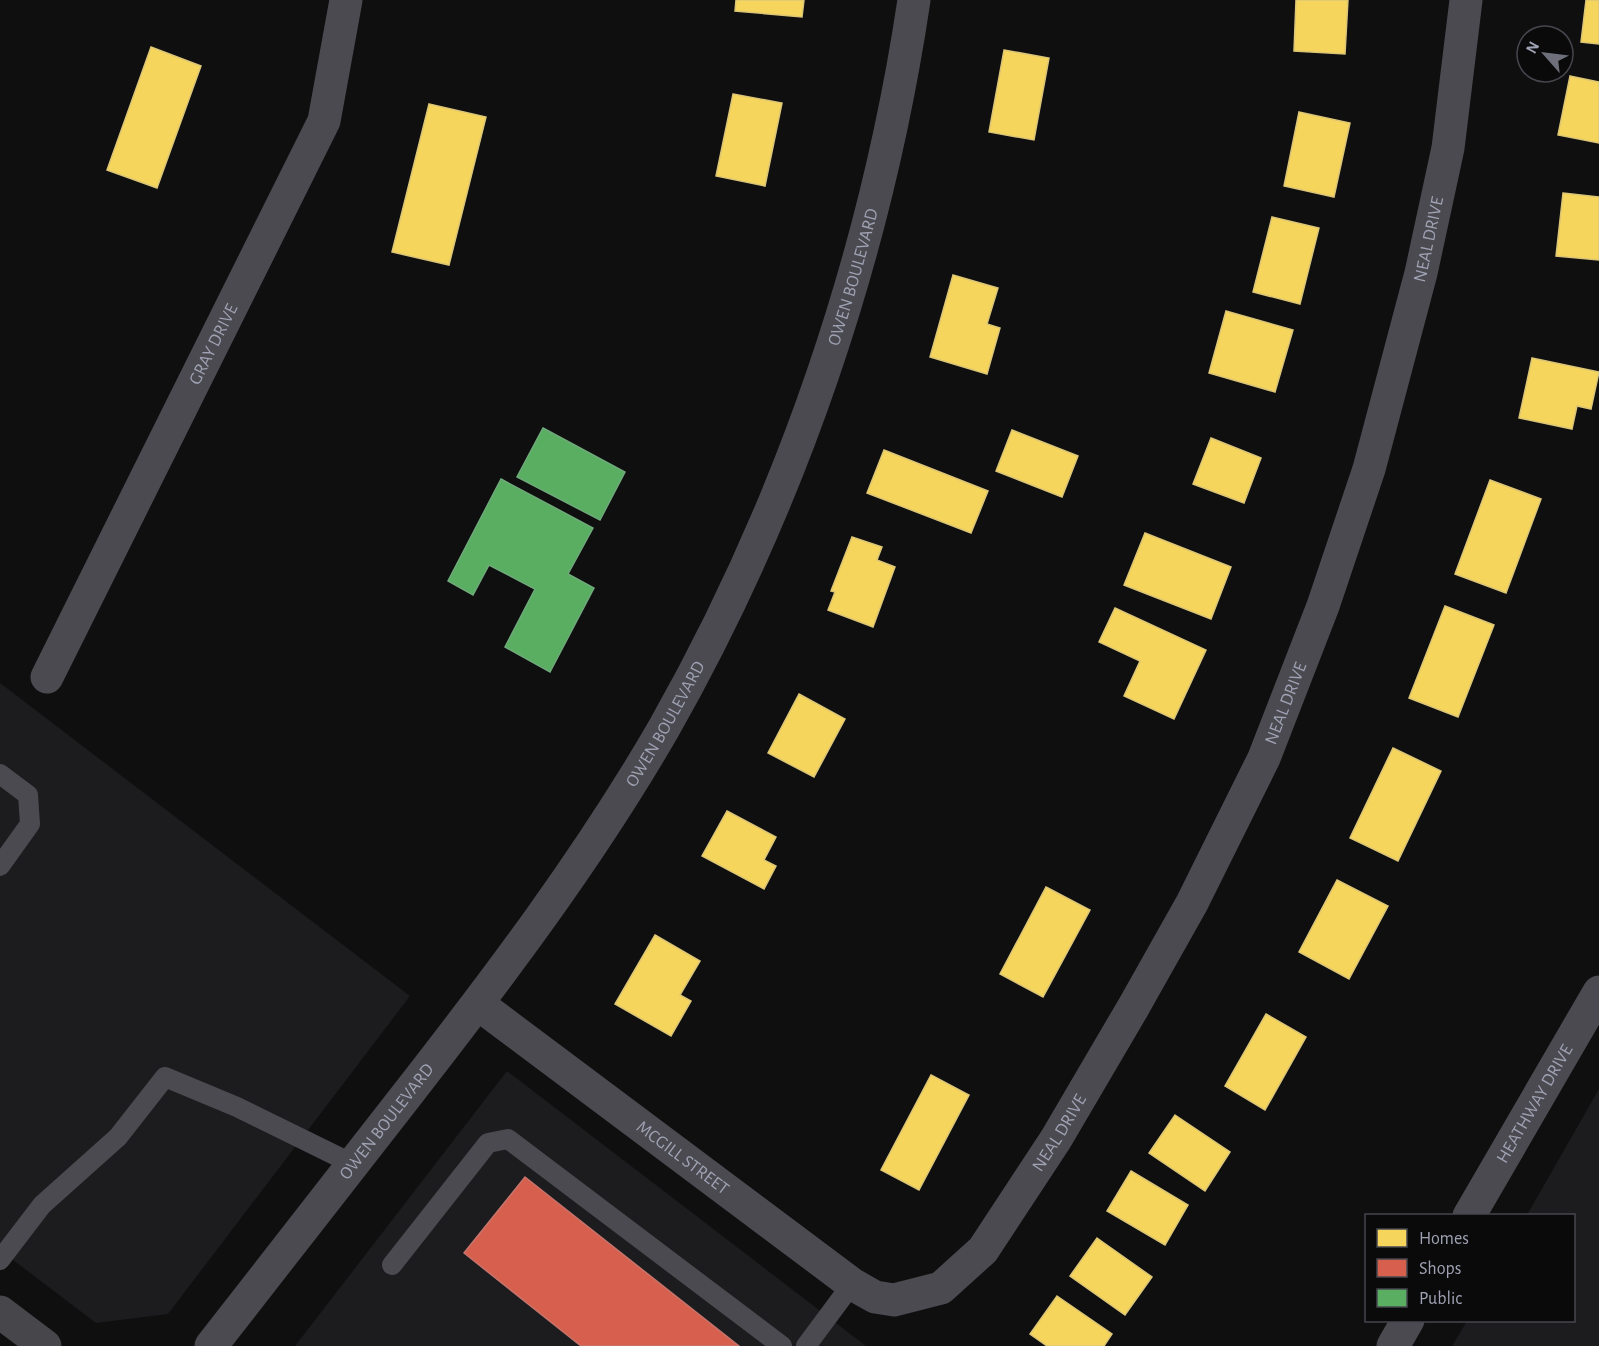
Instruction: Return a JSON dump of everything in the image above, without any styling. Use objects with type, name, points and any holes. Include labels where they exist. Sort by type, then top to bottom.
[{"type":"main road","points":[[0,1312],[45,1346]]},
{"type":"street","name":"GRAY DRIVE","points":[[46,677],[324,121],[346,0]]},
{"type":"street","name":"OWEN BOULEVARD","points":[[211,1346],[478,1004],[551,904],[663,729],[725,616],[769,519],[820,387],[871,213],[889,138],[914,0]]},
{"type":"street","name":"NEAL DRIVE","points":[[894,1300],[941,1288],[983,1250],[1056,1139],[1134,1006],[1192,903],[1264,759],[1323,606],[1369,469],[1421,273],[1448,148],[1466,0]]},
{"type":"street","name":"HEATHWAY DRIVE","points":[[1470,1214],[1599,992]]},
{"type":"street","name":"MCGILL STREET","points":[[478,1004],[852,1284],[875,1297],[894,1300]]},
{"type":"street","points":[[1393,1346],[1407,1322]]},
{"type":"lane","points":[[0,774],[28,795],[30,824],[0,866]]},
{"type":"lane","points":[[0,1260],[42,1205],[118,1137],[165,1077],[237,1107],[353,1164]]},
{"type":"lane","points":[[392,1265],[488,1143],[508,1139],[782,1346]]},
{"type":"lane","points":[[806,1346],[852,1284]]},
{"type":"shaded area","points":[[0,683],[410,996],[168,1314],[96,1323],[0,1250]]},
{"type":"shaded area","points":[[507,1071],[866,1346],[295,1346]]},
{"type":"shaded area","points":[[1599,1089],[1599,1346],[1452,1346],[1466,1322],[1575,1322],[1575,1214],[1528,1214]]},
{"type":"building: Homes","points":[[736,0],[804,0],[802,17],[735,11]]},
{"type":"building: Homes","points":[[1296,0],[1348,0],[1345,54],[1294,51]]},
{"type":"building: Homes","points":[[1586,0],[1599,0],[1599,44],[1581,42]]},
{"type":"building: Homes","points":[[151,47],[201,66],[157,188],[107,170]]},
{"type":"building: Homes","points":[[1004,50],[1049,58],[1034,140],[989,132]]},
{"type":"building: Homes","points":[[1575,77],[1599,82],[1599,143],[1558,135],[1568,84],[1575,84]]},
{"type":"building: Homes","points":[[733,94],[782,103],[765,186],[716,176]]},
{"type":"building: Homes","points":[[429,104],[486,117],[449,265],[392,252]]},
{"type":"building: Homes","points":[[1299,112],[1350,123],[1334,197],[1284,186]]},
{"type":"building: Homes","points":[[1563,193],[1599,197],[1599,260],[1556,256]]},
{"type":"building: Homes","points":[[1272,217],[1319,228],[1300,304],[1253,292]]},
{"type":"building: Homes","points":[[953,275],[998,288],[987,324],[1000,328],[987,374],[930,357]]},
{"type":"building: Homes","points":[[1226,311],[1293,330],[1275,392],[1209,373]]},
{"type":"building: Homes","points":[[1532,358],[1599,372],[1591,409],[1577,406],[1572,429],[1519,418]]},
{"type":"building: Homes","points":[[1012,430],[1078,456],[1062,497],[996,471]]},
{"type":"building: Homes","points":[[1211,438],[1261,458],[1244,503],[1193,484]]},
{"type":"building: Homes","points":[[884,450],[988,491],[971,533],[867,493]]},
{"type":"building: Homes","points":[[1490,480],[1541,499],[1506,593],[1455,574]]},
{"type":"building: Homes","points":[[1145,533],[1231,567],[1211,619],[1124,585]]},
{"type":"building: Homes","points":[[852,537],[882,547],[877,560],[895,567],[873,627],[828,610],[835,592],[831,591]]},
{"type":"building: Homes","points":[[1445,606],[1494,625],[1458,717],[1409,698]]},
{"type":"building: Homes","points":[[1115,608],[1206,650],[1174,719],[1124,696],[1140,661],[1099,642]]},
{"type":"building: Homes","points":[[799,694],[845,719],[814,777],[768,753]]},
{"type":"building: Homes","points":[[1393,748],[1441,771],[1398,861],[1350,838]]},
{"type":"building: Homes","points":[[727,811],[776,837],[764,860],[776,866],[764,889],[702,856]]},
{"type":"building: Homes","points":[[1337,880],[1388,906],[1349,979],[1299,952]]},
{"type":"building: Homes","points":[[1046,887],[1090,910],[1043,997],[1000,974]]},
{"type":"building: Homes","points":[[655,935],[700,961],[680,995],[691,1001],[671,1036],[615,1004]]},
{"type":"building: Homes","points":[[1266,1014],[1306,1037],[1265,1110],[1225,1086]]},
{"type":"building: Homes","points":[[931,1075],[969,1095],[919,1190],[881,1170]]},
{"type":"building: Homes","points":[[1175,1115],[1230,1152],[1205,1191],[1149,1153]]},
{"type":"building: Homes","points":[[1131,1171],[1188,1205],[1165,1245],[1107,1211]]},
{"type":"building: Homes","points":[[1097,1238],[1152,1277],[1125,1315],[1070,1276]]},
{"type":"building: Homes","points":[[1057,1296],[1112,1334],[1104,1346],[1047,1346],[1030,1334]]},
{"type":"building: Shops","points":[[525,1177],[739,1346],[581,1346],[464,1253]]},
{"type":"building: Public","points":[[543,428],[625,472],[600,520],[517,477]]},
{"type":"building: Public","points":[[501,479],[593,528],[568,574],[594,588],[550,672],[505,647],[535,589],[489,565],[473,595],[448,581]]}]
